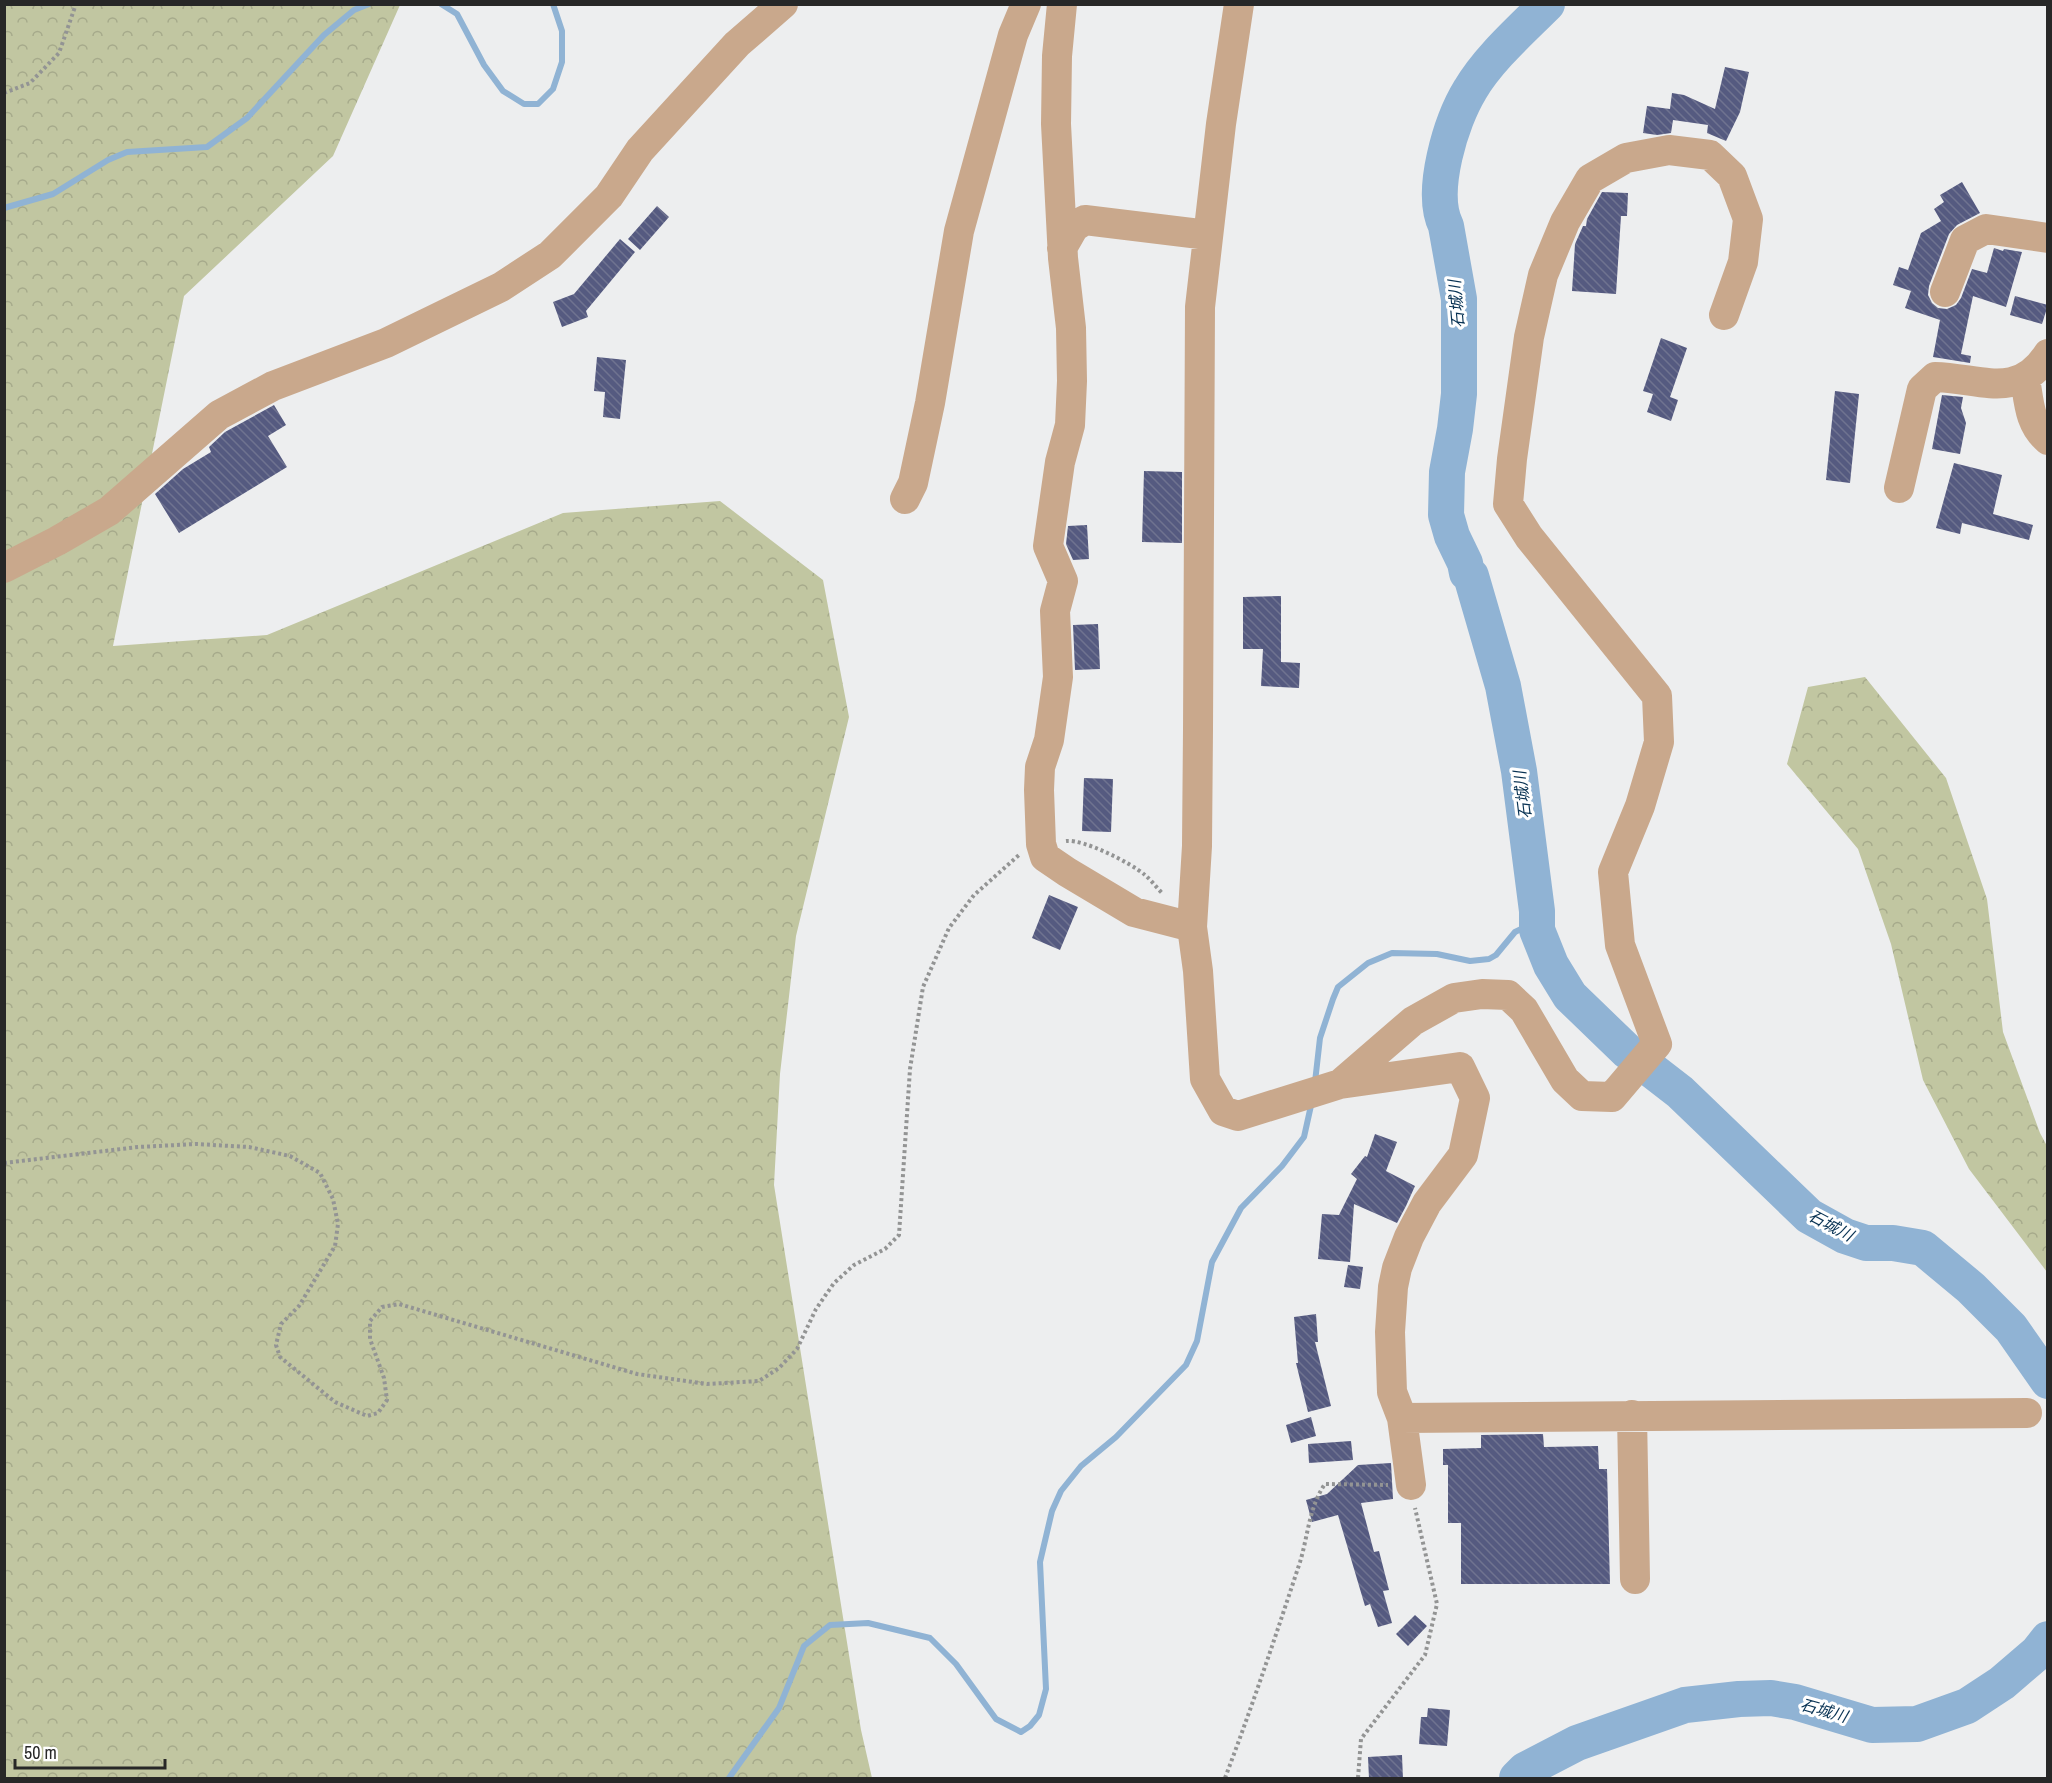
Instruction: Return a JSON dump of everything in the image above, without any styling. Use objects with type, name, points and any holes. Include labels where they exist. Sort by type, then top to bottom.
[{"type":"street","points":[[4,568],[57,542],[109,511],[219,416],[273,386],[386,344],[501,287],[550,255],[609,196],[640,150],[737,44],[783,4]]},
{"type":"street","points":[[905,499],[913,483],[930,402],[959,231],[1013,35],[1026,4]]},
{"type":"street","points":[[1062,4],[1057,56],[1056,124],[1062,248],[1071,328],[1072,381],[1070,425],[1060,462],[1048,546],[1063,581],[1055,611],[1058,677],[1049,740],[1040,767],[1041,844],[1045,857],[1134,912],[1192,927]]},
{"type":"street","points":[[1239,4],[1221,124],[1200,307],[1197,846],[1192,927],[1198,971],[1205,1079],[1223,1111],[1238,1116],[1340,1084],[1460,1067],[1475,1098],[1463,1155],[1427,1203],[1409,1237],[1397,1268],[1394,1287],[1390,1342],[1392,1392],[1402,1418],[1411,1485]]},
{"type":"street","points":[[1340,1084],[1413,1021],[1454,998],[1482,994],[1508,995],[1524,1010],[1565,1080],[1582,1096],[1612,1097],[1657,1044],[1620,945],[1613,872],[1640,806],[1659,742],[1657,696],[1529,537],[1508,504],[1511,470],[1529,337],[1543,275],[1565,222],[1590,179],[1626,158],[1669,150],[1710,155],[1732,176],[1748,219],[1743,262],[1724,315]]},
{"type":"street","points":[[1062,248],[1074,227],[1085,220],[1208,235]]},
{"type":"street","points":[[1945,292],[1965,240],[1986,229],[2048,238]]},
{"type":"street","points":[[1899,488],[1922,389],[1935,377],[1953,377],[1996,385],[2025,378],[2048,354]]},
{"type":"street","points":[[2025,378],[2032,419],[2038,432],[2048,440]]},
{"type":"street","points":[[1402,1418],[2027,1413]]},
{"type":"street","points":[[1632,1415],[1635,1579]]},
{"type":"path","points":[[4,93],[30,83],[59,53],[76,4]]},
{"type":"path","points":[[4,1163],[138,1147],[196,1144],[249,1147],[290,1156],[320,1173],[333,1198],[338,1224],[335,1246],[299,1306],[281,1324],[276,1345],[280,1358],[335,1402],[368,1416],[378,1413],[387,1400],[384,1378],[370,1339],[370,1321],[382,1307],[399,1304],[637,1374],[707,1384],[759,1381],[779,1368],[797,1349],[816,1309],[834,1283],[854,1265],[885,1249],[899,1235],[910,1069],[923,987],[949,928],[974,895],[1013,859],[1035,845],[1073,840],[1093,846],[1144,874],[1192,927]]},
{"type":"path","points":[[1225,1779],[1245,1727],[1301,1558],[1316,1496],[1325,1484],[1411,1485],[1437,1604],[1425,1655],[1361,1739],[1358,1779]]},
{"type":"green space","points":[[5,5],[400,5],[333,156],[184,296],[113,646],[267,635],[563,513],[720,501],[823,580],[849,717],[796,936],[780,1074],[774,1185],[861,1730],[872,1778],[5,1778]]},
{"type":"green space","points":[[1865,677],[1946,778],[1987,899],[2003,1032],[2040,1133],[2047,1146],[2047,1272],[1969,1169],[1923,1080],[1891,944],[1858,849],[1787,764],[1808,687]]},
{"type":"building","points":[[1725,67],[1749,72],[1740,112],[1726,141],[1707,133],[1708,125],[1673,120],[1671,133],[1657,135],[1643,133],[1647,106],[1670,109],[1672,93],[1684,95],[1715,109]]},
{"type":"building","points":[[1962,182],[1980,213],[1957,225],[1949,234],[1929,286],[1928,295],[1932,303],[1938,308],[1947,309],[1956,305],[1972,269],[1987,273],[1994,248],[2022,252],[2006,307],[1973,296],[1961,354],[1971,356],[1970,363],[1933,357],[1940,320],[1905,308],[1911,291],[1893,285],[1899,267],[1908,270],[1921,233],[1941,221],[1934,209],[1944,202],[1940,195]]},
{"type":"building","points":[[1602,192],[1628,193],[1627,216],[1621,216],[1616,294],[1572,291],[1575,244]]},
{"type":"building","points":[[657,206],[669,217],[640,250],[628,239]]},
{"type":"building","points":[[620,239],[635,252],[586,311],[588,317],[562,327],[553,302],[574,294]]},
{"type":"building","points":[[2015,296],[2048,305],[2042,324],[2010,315]]},
{"type":"building","points":[[1661,338],[1687,348],[1670,397],[1678,400],[1671,421],[1647,412],[1653,394],[1643,391]]},
{"type":"building","points":[[597,357],[626,360],[620,419],[603,417],[605,392],[594,391]]},
{"type":"building","points":[[1835,391],[1859,394],[1850,483],[1826,480]]},
{"type":"building","points":[[1942,395],[1963,397],[1961,408],[1966,423],[1960,454],[1932,449]]},
{"type":"building","points":[[274,405],[286,425],[268,436],[287,467],[179,533],[155,494],[183,469],[211,452],[209,447],[225,432]]},
{"type":"building","points":[[1954,463],[2002,475],[1993,514],[2033,525],[2029,540],[1962,523],[1960,534],[1936,528]]},
{"type":"building","points":[[1144,471],[1182,472],[1182,543],[1142,542]]},
{"type":"building","points":[[1087,525],[1089,559],[1073,560],[1066,544],[1068,526]]},
{"type":"building","points":[[1281,596],[1281,662],[1300,663],[1299,688],[1261,686],[1263,649],[1243,649],[1243,597]]},
{"type":"building","points":[[1098,624],[1100,669],[1075,670],[1073,625]]},
{"type":"building","points":[[1084,778],[1113,779],[1111,832],[1082,831]]},
{"type":"building","points":[[1049,895],[1078,907],[1060,950],[1032,938]]},
{"type":"building","points":[[1375,1134],[1397,1142],[1386,1171],[1415,1186],[1406,1206],[1397,1223],[1354,1204],[1350,1262],[1318,1259],[1322,1214],[1339,1215],[1357,1179],[1351,1174],[1365,1156],[1367,1157]]},
{"type":"building","points":[[1348,1265],[1363,1267],[1360,1289],[1344,1287]]},
{"type":"building","points":[[1316,1314],[1318,1342],[1315,1342],[1331,1406],[1308,1412],[1296,1363],[1298,1363],[1294,1317]]},
{"type":"building","points":[[1311,1417],[1316,1436],[1291,1443],[1286,1425]]},
{"type":"building","points":[[1543,1434],[1544,1447],[1598,1446],[1599,1469],[1607,1469],[1610,1584],[1461,1584],[1461,1523],[1448,1523],[1448,1465],[1443,1465],[1443,1449],[1481,1448],[1481,1435]]},
{"type":"building","points":[[1351,1441],[1353,1460],[1309,1463],[1308,1444]]},
{"type":"building","points":[[1391,1463],[1393,1499],[1361,1503],[1374,1552],[1379,1551],[1389,1590],[1383,1591],[1392,1623],[1378,1627],[1370,1604],[1365,1606],[1338,1515],[1312,1522],[1306,1500],[1327,1494],[1358,1465]]},
{"type":"building","points":[[1415,1615],[1427,1626],[1408,1646],[1396,1634]]},
{"type":"building","points":[[1428,1708],[1450,1710],[1447,1746],[1419,1744],[1421,1717],[1427,1717]]},
{"type":"building","points":[[1402,1755],[1403,1779],[1369,1779],[1368,1757]]},
{"type":"waterway","points":[[4,208],[53,194],[108,160],[127,152],[207,147],[247,118],[324,35],[354,10],[369,4]]},
{"type":"waterway","points":[[441,4],[457,14],[484,65],[503,91],[524,104],[538,104],[553,89],[562,62],[562,31],[553,4]]},
{"type":"waterway","name":"石城川","points":[[1547,4],[1495,56],[1470,90],[1456,120],[1444,157],[1440,195],[1441,212],[1446,226],[1459,299],[1459,394],[1447,472],[1446,515],[1467,573],[1471,576],[1503,686],[1519,771],[1537,911],[1537,930],[1551,965],[1570,996],[1627,1051],[1680,1092],[1809,1216],[1845,1236],[1866,1243],[1893,1243],[1923,1248],[1971,1288],[2011,1328],[2048,1381]]},
{"type":"waterway","points":[[1315,1082],[1320,1038],[1338,987],[1368,963],[1392,953],[1437,954],[1470,961],[1489,959],[1496,955],[1515,932],[1537,921]]},
{"type":"waterway","points":[[729,1778],[779,1708],[804,1646],[830,1625],[868,1623],[930,1638],[956,1664],[996,1719],[1021,1732],[1030,1726],[1039,1715],[1046,1689],[1040,1562],[1052,1511],[1061,1491],[1081,1466],[1116,1437],[1186,1365],[1197,1341],[1212,1262],[1241,1208],[1282,1166],[1304,1137],[1312,1101]]},
{"type":"waterway","name":"石城川","points":[[1517,1778],[1525,1770],[1577,1743],[1685,1705],[1771,1698],[1795,1702],[1872,1725],[1917,1724],[1967,1706],[2002,1683],[2037,1653],[2048,1639]]}]
